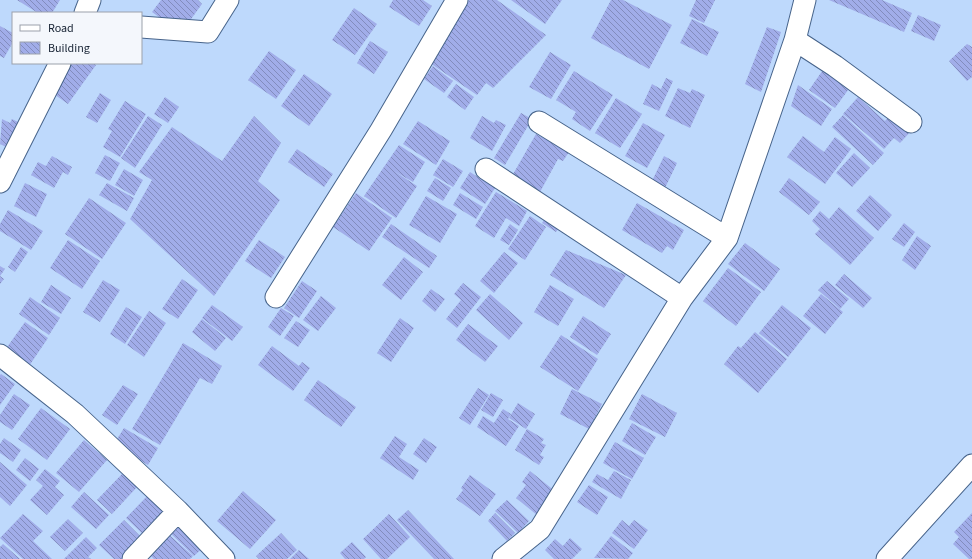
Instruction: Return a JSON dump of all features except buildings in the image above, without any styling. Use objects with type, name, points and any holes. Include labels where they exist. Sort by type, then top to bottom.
[{"type":"street","points":[[85,12],[90,0]]},
{"type":"street","points":[[142,27],[208,32],[228,0]]},
{"type":"street","points":[[276,298],[381,130],[457,0]]},
{"type":"street","points":[[503,559],[540,529],[682,298],[727,238],[795,40],[806,0]]},
{"type":"street","points":[[795,40],[835,66],[911,122]]},
{"type":"street","points":[[0,182],[59,64]]},
{"type":"street","points":[[539,122],[727,238]]},
{"type":"street","points":[[486,169],[682,298]]},
{"type":"street","points":[[0,355],[74,414],[178,511],[224,559]]},
{"type":"street","points":[[887,559],[972,465]]},
{"type":"street","points":[[132,559],[178,511]]}]
